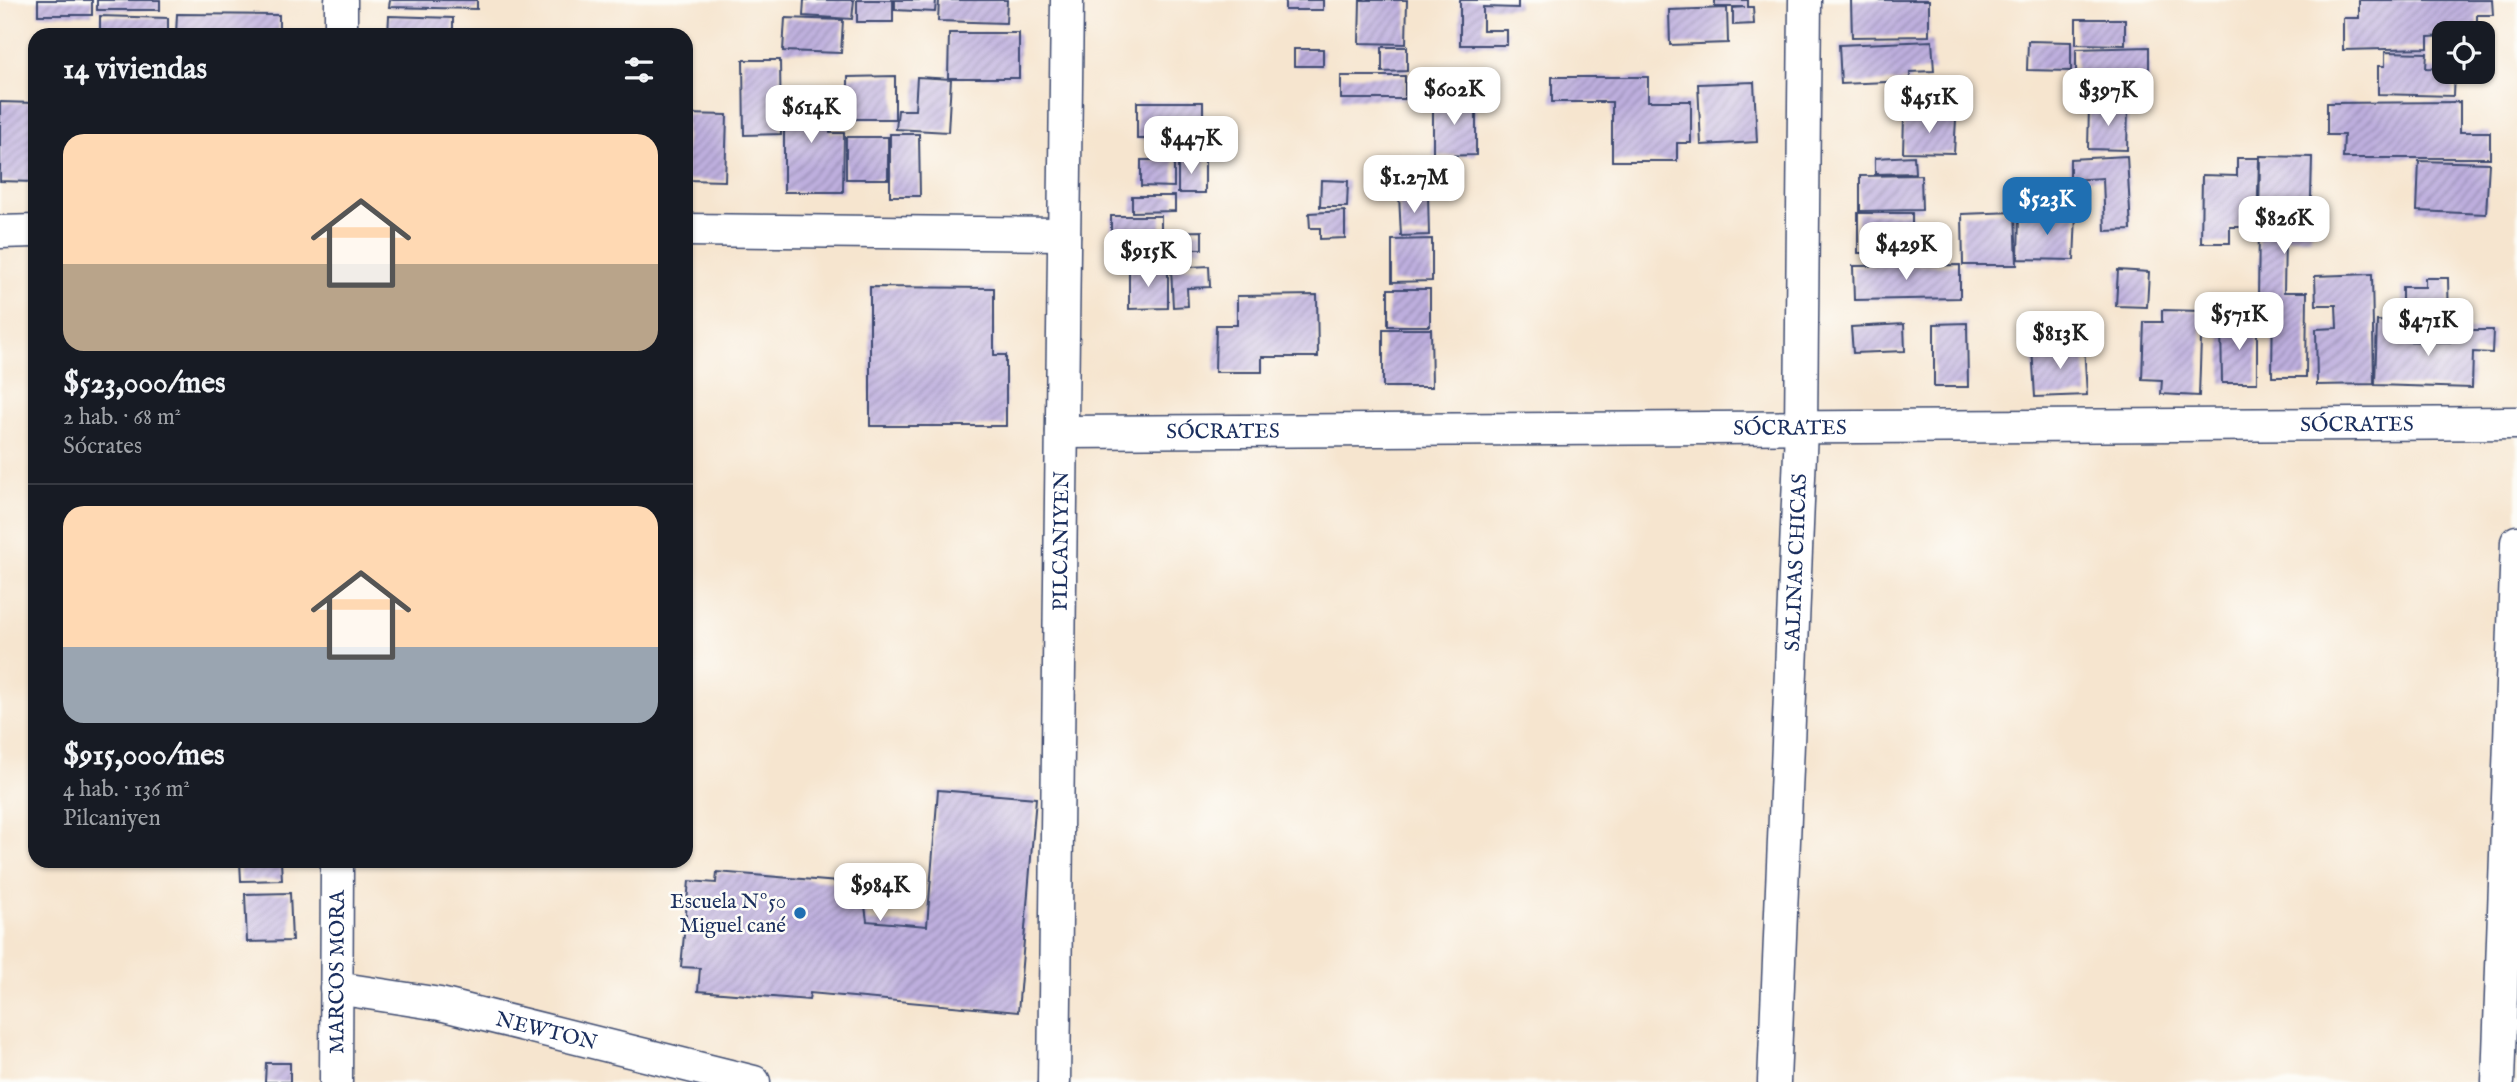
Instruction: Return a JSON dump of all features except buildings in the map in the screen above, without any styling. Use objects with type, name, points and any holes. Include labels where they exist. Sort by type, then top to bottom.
[{"type":"street","points":[[341,0],[341,28]]},
{"type":"street","name":"PILCANIYEN","points":[[1054,1082],[1067,0]]},
{"type":"street","name":"SALINAS CHICAS","points":[[1774,1082],[1801,429],[1805,0]]},
{"type":"street","points":[[693,230],[1065,234]]},
{"type":"street","points":[[0,232],[28,231]]},
{"type":"street","name":"SÓCRATES","points":[[1062,432],[2517,423]]},
{"type":"street","points":[[2498,1082],[2517,542]]},
{"type":"street","name":"MARCOS MORA","points":[[336,1082],[337,868]]},
{"type":"street","name":"NEWTON","points":[[336,988],[440,1004],[754,1082]]},
{"type":"place","name":"Escuela Nº50 Miguel cané","points":[[800,913]]}]
